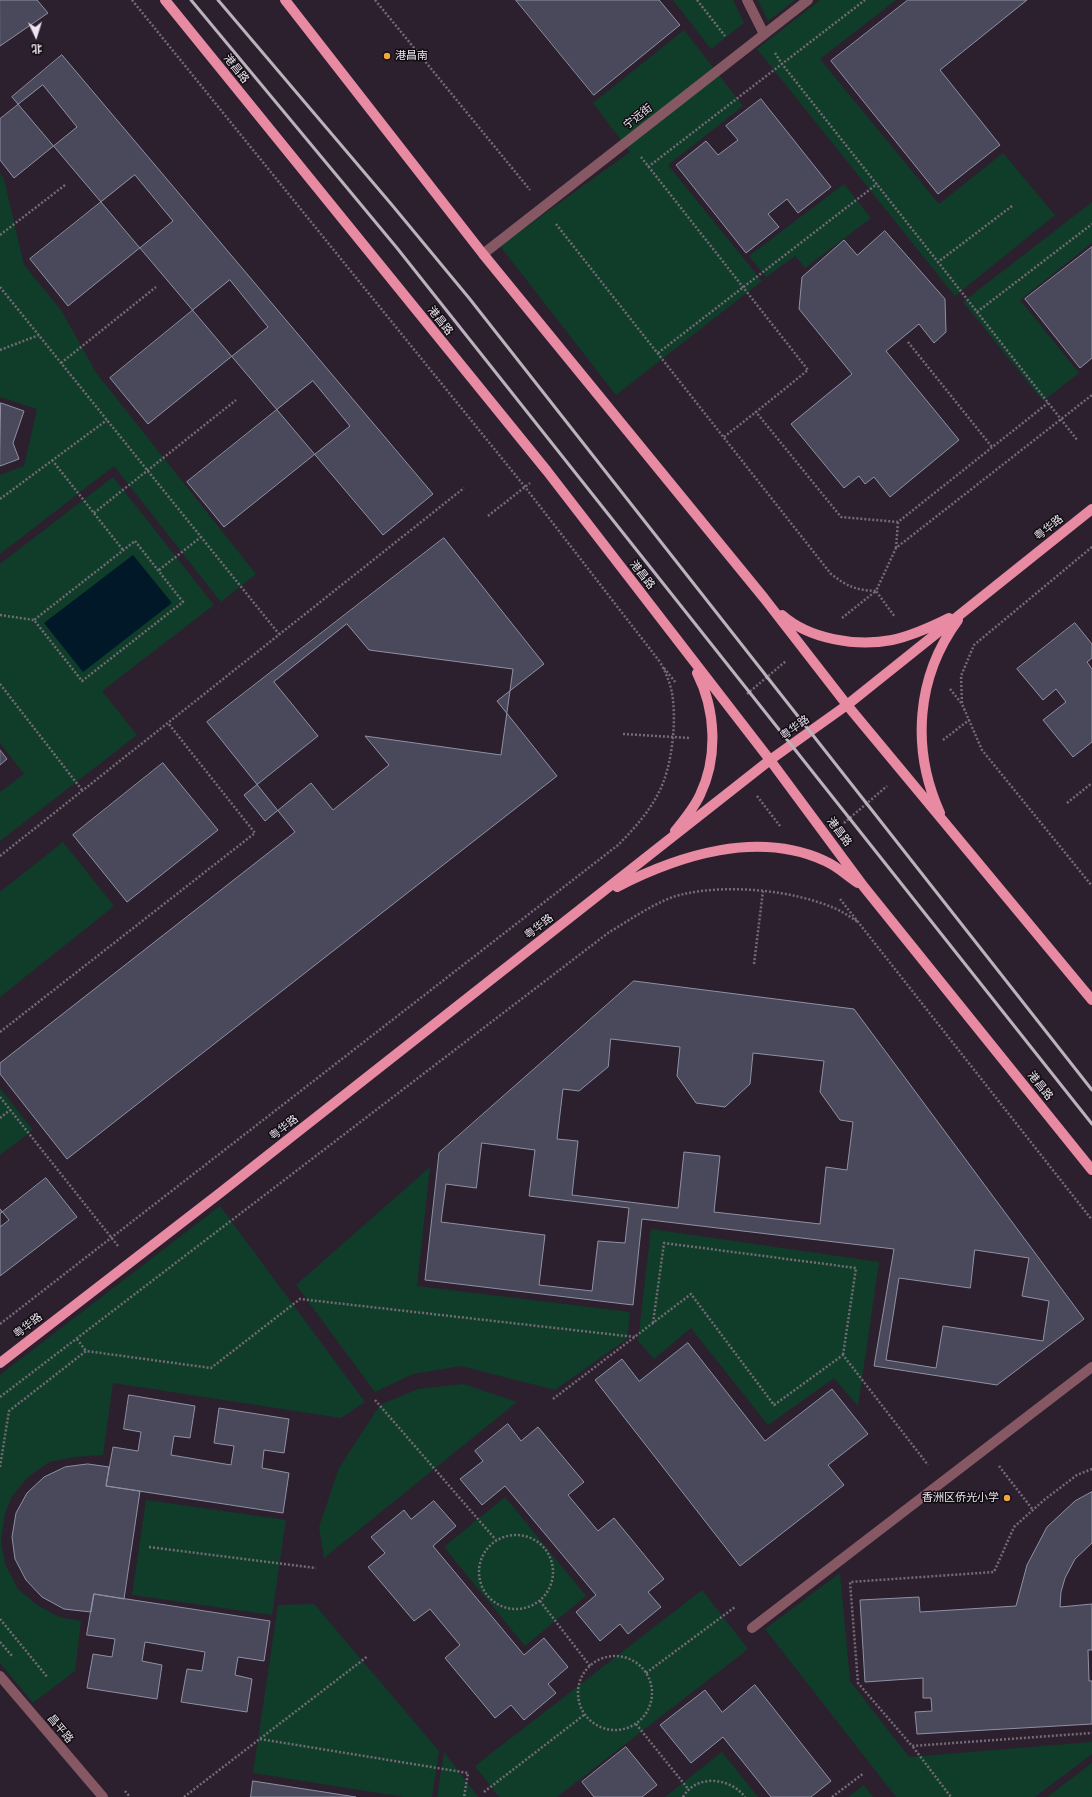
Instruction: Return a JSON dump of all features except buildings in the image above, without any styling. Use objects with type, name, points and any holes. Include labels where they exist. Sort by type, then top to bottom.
[{"type":"main road","name":"港昌路","points":[[165,0],[547,471],[770,760],[864,887],[1092,1170]]},
{"type":"main road","points":[[285,0],[483,254],[764,598],[847,705],[1092,1000]]},
{"type":"main road","name":"粤华路","points":[[0,1363],[131,1262],[770,760],[847,705],[1092,510]]},
{"type":"main road","points":[[764,598],[790,622],[818,636],[854,642],[892,640],[926,629],[967,609]]},
{"type":"main road","points":[[945,824],[933,794],[926,769],[921,726],[922,706],[927,683],[936,659],[950,632],[967,609]]},
{"type":"main road","points":[[664,844],[700,796],[710,769],[712,739],[711,713],[703,685],[686,652]]},
{"type":"main road","points":[[594,899],[639,876],[665,865],[709,852],[730,848],[782,849],[803,853],[826,861],[864,887]]},
{"type":"street","points":[[747,0],[764,34]]},
{"type":"street","name":"宁远街","points":[[483,254],[808,0]]},
{"type":"street","points":[[752,1628],[1092,1368]]},
{"type":"street","name":"昌平路","points":[[0,1676],[103,1797]]},
{"type":"path","points":[[132,0],[525,487],[680,688]]},
{"type":"path","points":[[375,0],[543,206],[832,574],[845,585],[858,590],[876,591],[896,548],[898,522]]},
{"type":"path","points":[[697,0],[739,54]]},
{"type":"path","points":[[648,166],[865,0]]},
{"type":"path","points":[[764,34],[782,64],[1078,441]]},
{"type":"path","points":[[628,140],[808,370],[724,437]]},
{"type":"path","points":[[658,353],[877,184]]},
{"type":"path","points":[[0,235],[65,185]]},
{"type":"path","points":[[938,262],[1012,206]]},
{"type":"path","points":[[977,312],[1092,224]]},
{"type":"path","points":[[0,287],[279,634]]},
{"type":"path","points":[[61,363],[156,287]]},
{"type":"path","points":[[0,350],[39,335]]},
{"type":"path","points":[[908,342],[992,447]]},
{"type":"path","points":[[896,548],[1061,420],[1092,394]]},
{"type":"path","points":[[94,513],[236,400]]},
{"type":"path","points":[[756,412],[841,517],[898,522],[1048,403]]},
{"type":"path","points":[[0,499],[107,420]]},
{"type":"path","points":[[52,460],[123,550]]},
{"type":"path","points":[[488,516],[547,471]]},
{"type":"path","points":[[0,856],[464,488]]},
{"type":"path","points":[[159,570],[201,536]]},
{"type":"path","points":[[0,615],[34,620],[82,681],[183,602],[135,541],[34,620]]},
{"type":"path","points":[[1092,547],[974,645],[961,676],[962,704],[982,750],[1092,886]]},
{"type":"path","points":[[0,1324],[618,845],[636,827],[660,792],[667,770],[672,737],[672,692],[660,662]]},
{"type":"path","points":[[0,684],[82,790]]},
{"type":"path","points":[[0,1032],[255,833],[168,723]]},
{"type":"path","points":[[622,734],[712,739]]},
{"type":"path","points":[[1067,803],[1092,783]]},
{"type":"path","points":[[0,1397],[608,933],[653,906],[683,894],[723,889],[763,891],[807,899],[836,908],[858,922]]},
{"type":"path","points":[[754,964],[763,891]]},
{"type":"path","points":[[838,897],[1092,1220]]},
{"type":"path","points":[[0,1097],[131,1262]]},
{"type":"path","points":[[0,1118],[10,1110]]},
{"type":"path","points":[[553,1399],[653,1324],[691,1294],[774,1405],[843,1355],[856,1268],[664,1243],[653,1324]]},
{"type":"path","points":[[77,1339],[86,1351],[211,1368],[300,1299],[635,1337]]},
{"type":"path","points":[[0,1467],[9,1411],[86,1351]]},
{"type":"path","points":[[843,1355],[941,1483]]},
{"type":"path","points":[[375,1400],[496,1540]]},
{"type":"path","points":[[986,1449],[1033,1510]]},
{"type":"path","points":[[951,1797],[912,1746],[858,1683],[850,1582],[994,1572],[1014,1527],[1077,1475],[1092,1469]]},
{"type":"path","points":[[508,1535],[520,1535],[532,1538],[542,1545],[550,1556],[553,1567],[553,1580],[548,1591],[540,1601],[529,1607],[517,1609],[505,1608],[493,1602],[485,1594],[480,1583],[478,1571],[480,1558],[486,1548],[496,1540],[508,1535]]},
{"type":"path","points":[[149,1547],[316,1568]]},
{"type":"path","points":[[540,1601],[590,1666]]},
{"type":"path","points":[[646,1673],[735,1608]]},
{"type":"path","points":[[0,1619],[48,1678]]},
{"type":"path","points":[[184,1797],[368,1656]]},
{"type":"path","points":[[620,1656],[632,1660],[642,1667],[646,1673],[653,1689],[652,1702],[647,1713],[636,1724],[616,1731],[604,1730],[593,1724],[584,1715],[579,1704],[577,1692],[580,1680],[586,1670],[596,1661],[607,1657],[620,1656]]},
{"type":"path","points":[[484,1792],[584,1715]]},
{"type":"path","points":[[636,1724],[689,1790]]},
{"type":"path","points":[[912,1746],[1092,1733]]},
{"type":"path","points":[[260,1739],[468,1773],[464,1797]]},
{"type":"path","points":[[832,1797],[864,1773]]},
{"type":"path","points":[[683,1797],[694,1786],[706,1781],[718,1781],[730,1784],[741,1791],[744,1797]]},
{"type":"green space","points":[[673,0],[733,0],[744,23],[711,49]]},
{"type":"green space","points":[[758,0],[795,0],[768,21]]},
{"type":"green space","points":[[820,0],[896,0],[820,59],[939,204],[1003,153],[1055,215],[955,296],[757,49]]},
{"type":"green space","points":[[684,30],[743,106],[668,165],[762,281],[616,395],[500,246],[630,152],[593,103]]},
{"type":"green space","points":[[0,173],[4,179],[24,265],[61,310],[97,374],[256,574],[221,602],[114,466],[0,554],[0,475],[24,466],[37,409],[0,397]]},
{"type":"green space","points":[[844,184],[871,218],[805,268],[795,256],[766,277],[749,256]]},
{"type":"green space","points":[[1092,202],[1092,243],[1020,300],[1079,373],[1043,401],[963,302]]},
{"type":"green space","points":[[113,477],[214,605],[102,691],[137,735],[0,841],[0,792],[24,774],[0,743],[0,564]]},
{"type":"green space","points":[[63,842],[114,906],[0,997],[0,892]]},
{"type":"green space","points":[[0,1088],[33,1130],[0,1155]]},
{"type":"green space","points":[[430,1167],[417,1286],[630,1312],[627,1339],[555,1390],[461,1366],[413,1374],[375,1392],[296,1285]]},
{"type":"green space","points":[[220,1206],[365,1402],[341,1418],[113,1383],[103,1455],[75,1457],[49,1462],[28,1477],[12,1496],[5,1513],[1,1542],[5,1564],[18,1589],[37,1605],[59,1617],[81,1621],[75,1671],[33,1703],[0,1663],[0,1375]]},
{"type":"green space","points":[[651,1229],[879,1262],[858,1406],[834,1378],[768,1425],[691,1328],[654,1359],[638,1341]]},
{"type":"green space","points":[[464,1384],[517,1402],[324,1558],[319,1527],[339,1468],[380,1405],[418,1389]]},
{"type":"green space","points":[[505,1497],[586,1596],[525,1646],[444,1547]]},
{"type":"green space","points":[[146,1500],[286,1520],[272,1615],[132,1595]]},
{"type":"green space","points":[[840,1573],[850,1681],[909,1757],[1092,1742],[1092,1754],[1035,1797],[896,1797],[765,1629]]},
{"type":"green space","points":[[702,1590],[748,1649],[557,1797],[499,1797],[475,1766]]},
{"type":"green space","points":[[314,1604],[439,1751],[432,1797],[404,1797],[253,1773],[278,1605]]},
{"type":"green space","points":[[444,1752],[478,1797],[437,1797]]},
{"type":"green space","points":[[722,1752],[758,1797],[665,1797]]},
{"type":"green space","points":[[1092,1763],[1092,1797],[1047,1797]]},
{"type":"green space","points":[[864,1785],[873,1797],[848,1797]]},
{"type":"water","points":[[133,555],[172,603],[83,672],[44,623]]},
{"type":"railway","points":[[191,0],[397,248],[1092,1124]]},
{"type":"railway","points":[[218,0],[469,298],[1092,1090]]},
{"type":"place","name":"港昌南","points":[[387,56]]},
{"type":"place","name":"香洲区侨光小学","points":[[1007,1498]]}]
